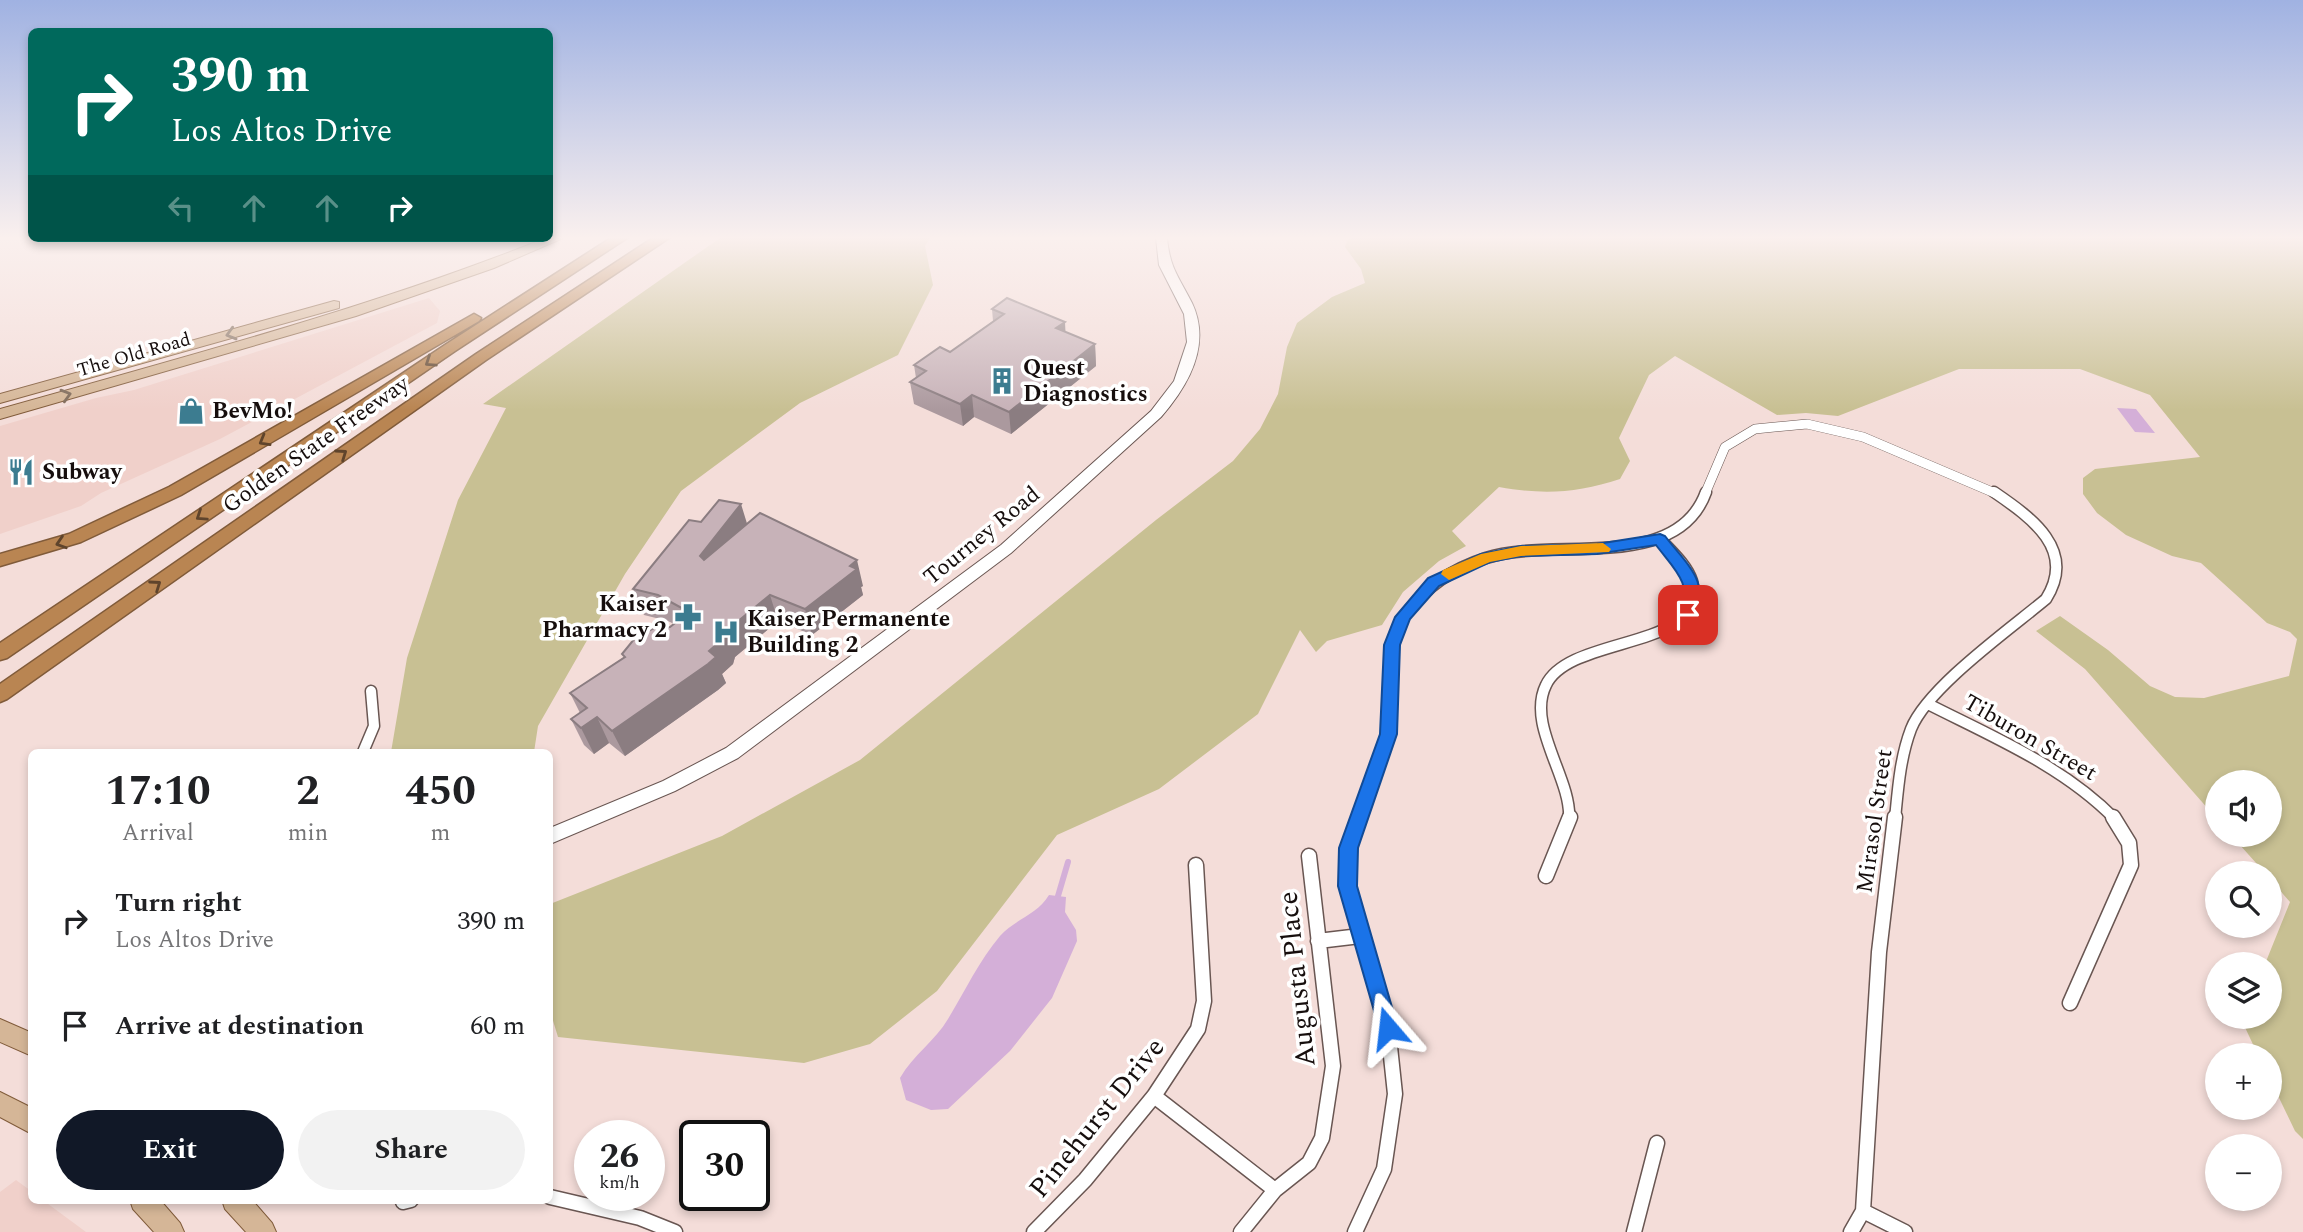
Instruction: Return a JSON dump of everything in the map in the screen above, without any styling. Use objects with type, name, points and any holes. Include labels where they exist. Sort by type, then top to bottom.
[{"type":"highway","points":[[0,560],[75,538],[175,491],[479,315],[521,295]]},
{"type":"highway","name":"Golden State Freeway","points":[[0,653],[529,295]]},
{"type":"highway","name":"Golden State Freeway","points":[[0,694],[491,350],[574,295]]},
{"type":"highway","points":[[0,705],[116,614]]},
{"type":"main road","name":"The Old Road","points":[[0,399],[368,295]]},
{"type":"main road","name":"The Old Road","points":[[0,414],[406,295]]},
{"type":"main road","points":[[0,1030],[28,1043]]},
{"type":"main road","points":[[0,1104],[28,1120]]},
{"type":"main road","points":[[146,1204],[171,1232]]},
{"type":"main road","points":[[238,1204],[264,1232]]},
{"type":"street","name":"Tourney Road","points":[[553,835],[660,791],[732,753],[1006,549],[1156,414],[1175,393],[1186,373],[1192,333],[1190,314],[1181,295]]},
{"type":"street","name":"Mirasol Street","points":[[1660,539],[1676,531],[1700,509],[1719,456],[1725,447],[1755,429],[1807,424],[1863,437],[1994,492],[2024,513],[2044,533],[2054,551],[2059,568],[2055,585],[2046,599],[1942,687],[1912,727],[1900,768],[1879,952],[1863,1211],[1851,1232]]},
{"type":"street","points":[[1355,1232],[1384,1169],[1395,1094],[1388,1028],[1348,886],[1349,848],[1388,734],[1392,645],[1403,617],[1434,582],[1486,558],[1521,551],[1597,549],[1660,539],[1692,582],[1694,601],[1688,615],[1652,637],[1578,655],[1546,683],[1542,700],[1543,722],[1570,816],[1566,832],[1546,876]]},
{"type":"street","points":[[364,749],[374,726],[371,691]]},
{"type":"street","name":"Tiburon Street","points":[[1928,705],[2083,788],[2115,820],[2129,844],[2131,865],[2070,1003]]},
{"type":"street","name":"Augusta Place","points":[[1241,1232],[1275,1190],[1309,1163],[1322,1138],[1333,1066],[1308,856]]},
{"type":"street","name":"Pinehurst Drive","points":[[1034,1232],[1085,1180],[1154,1096],[1198,1029],[1204,1001],[1196,865]]},
{"type":"street","points":[[1318,941],[1360,936]]},
{"type":"street","points":[[1154,1096],[1275,1190]]},
{"type":"street","points":[[1633,1232],[1657,1143]]},
{"type":"street","points":[[553,1198],[640,1218],[675,1232]]},
{"type":"street","points":[[1863,1211],[1905,1232]]},
{"type":"shaded area","points":[[638,295],[928,295],[898,355],[800,403],[681,491],[625,574],[538,726],[534,749],[392,749],[407,658],[458,500],[506,408],[483,404]]},
{"type":"shaded area","points":[[1336,295],[2303,295],[2303,1139],[2295,1131],[2282,1104],[2282,1043],[2252,1043],[2246,1029],[2282,1029],[2282,952],[2270,952],[2275,938],[2282,938],[2282,922],[2290,902],[2282,893],[2282,861],[2254,861],[2242,847],[2282,847],[2282,770],[2205,770],[2205,805],[2085,669],[2036,631],[2060,616],[2108,650],[2150,686],[2175,697],[2204,698],[2289,676],[2297,639],[2290,632],[2267,623],[2201,563],[2172,556],[2126,535],[2097,513],[2083,494],[2083,478],[2095,469],[2200,457],[2150,395],[2080,369],[1959,369],[1838,416],[1806,413],[1777,415],[1675,356],[1649,375],[1619,438],[1630,461],[1620,479],[1560,491],[1499,487],[1452,531],[1466,546],[1439,561],[1403,592],[1382,625],[1327,641],[1316,652],[1300,630],[1258,714],[1159,789],[1057,835],[937,991],[870,1044],[804,1063],[558,1037],[553,1021],[553,903],[722,836],[860,760],[1156,520],[1233,461],[1260,429],[1278,394],[1287,347],[1297,323]]},
{"type":"shaded area","points":[[429,298],[440,311],[437,323],[220,439],[101,493],[81,506],[0,534],[0,426],[96,398],[134,390]]},
{"type":"shaded area","points":[[2117,408],[2136,409],[2155,433],[2135,432]]},
{"type":"shaded area","points":[[1049,895],[1066,897],[1065,912],[1076,930],[1077,941],[1052,998],[1010,1051],[948,1109],[931,1110],[906,1100],[900,1078],[905,1070],[943,1027],[1000,936],[1044,902]]},
{"type":"shaded area","points":[[16,1180],[28,1189],[28,1204],[48,1204],[86,1232],[0,1232],[0,1192]]},
{"type":"building","name":"Quest Diagnostics","points":[[1007,298],[1065,322],[1056,328],[1095,344],[1009,412],[972,395],[960,404],[910,382],[926,371],[914,365],[940,347],[950,352],[1004,314],[992,309]]},
{"type":"building","points":[[719,500],[741,504],[700,556],[704,560],[760,513],[857,560],[850,566],[857,569],[805,609],[770,595],[726,631],[724,638],[709,651],[716,657],[708,664],[612,731],[597,717],[581,728],[571,719],[587,708],[570,693],[625,657],[622,654],[635,638],[654,628],[670,627],[689,612],[658,595],[633,589],[689,520],[701,522]]},
{"type":"waterway","points":[[1058,896],[1068,862]]},
{"type":"slow traffic","points":[[1449,574],[1486,558],[1521,551],[1603,549]]},
{"type":"place","name":"Quest Diagnostics","points":[[1002,381]]},
{"type":"place","name":"BevMo!","points":[[191,411]]},
{"type":"place","name":"Subway","points":[[21,472]]},
{"type":"place","name":"Kaiser Pharmacy 2","points":[[688,617]]},
{"type":"place","name":"Kaiser Permanente Building 2","points":[[726,632]]},
{"type":"route","points":[[1388,1028],[1348,886],[1349,848],[1388,734],[1392,645],[1403,617],[1434,582],[1486,558],[1521,551],[1597,549],[1660,539],[1692,582],[1694,601],[1688,615]]}]
